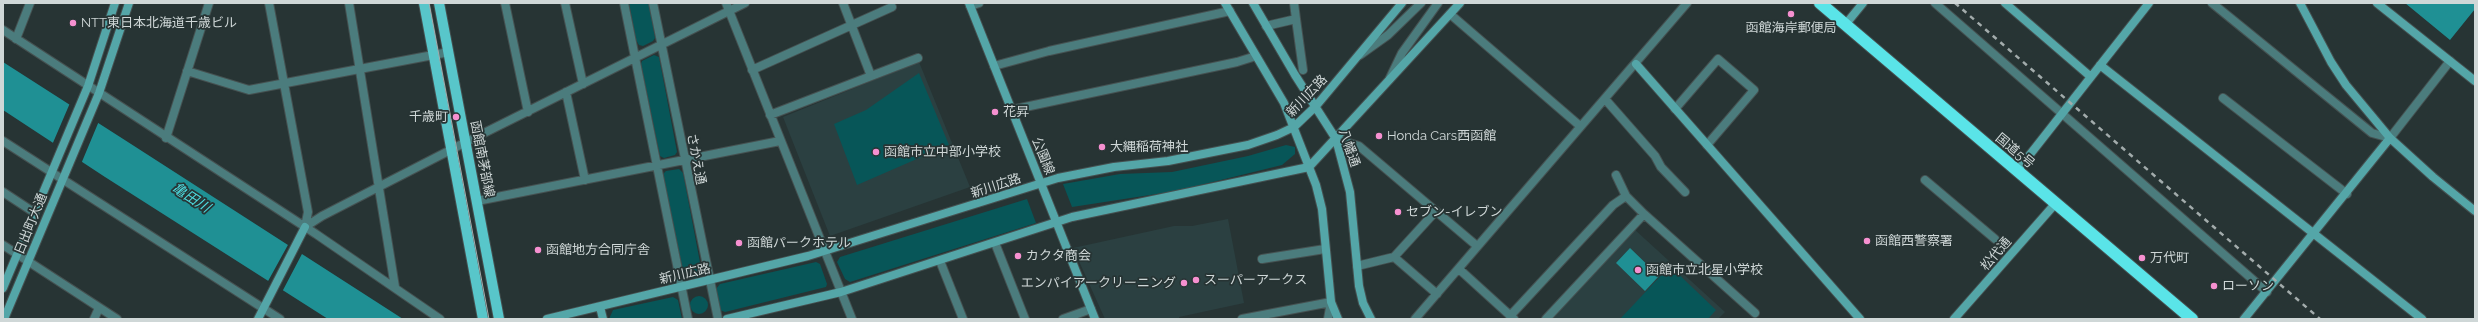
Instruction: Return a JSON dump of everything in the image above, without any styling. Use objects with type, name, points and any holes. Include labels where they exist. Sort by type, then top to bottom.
[{"type":"highway","name":"国道5号","points":[[1820,3],[2192,319]]},
{"type":"main road","points":[[424,3],[483,319]]},
{"type":"main road","name":"函館南茅部線","points":[[439,3],[499,319]]},
{"type":"street","points":[[16,39],[30,3]]},
{"type":"street","name":"日出町大通","points":[[3,288],[88,86],[115,3]]},
{"type":"street","name":"日出町大通","points":[[4,319],[99,93],[129,3]]},
{"type":"street","points":[[166,138],[209,3]]},
{"type":"street","points":[[258,319],[305,227],[308,212],[269,3]]},
{"type":"street","points":[[349,3],[395,287]]},
{"type":"street","points":[[506,3],[528,112]]},
{"type":"street","points":[[565,3],[583,84]]},
{"type":"street","points":[[624,3],[688,319]]},
{"type":"street","name":"さかえ通","points":[[653,3],[684,160],[718,319]]},
{"type":"street","points":[[305,227],[322,216],[466,142],[662,44],[727,7],[745,3]]},
{"type":"street","points":[[842,3],[871,76]]},
{"type":"street","points":[[969,4],[979,3]]},
{"type":"street","points":[[1225,3],[1284,103],[1310,167],[1322,209],[1331,302],[1338,319]]},
{"type":"street","name":"八幡通","points":[[1253,3],[1295,75],[1336,139],[1350,192],[1357,266],[1363,303],[1372,319]]},
{"type":"street","points":[[1294,3],[1303,70]]},
{"type":"street","name":"新川広路","points":[[547,319],[824,252],[1058,178],[1114,167],[1168,161],[1248,145],[1294,127],[1316,106],[1402,3]]},
{"type":"street","points":[[1358,57],[1388,35],[1421,3]]},
{"type":"street","points":[[1387,83],[1402,52],[1438,3]]},
{"type":"street","points":[[727,319],[841,292],[1072,217],[1310,167],[1460,3]]},
{"type":"street","points":[[1415,319],[1580,126],[1636,64],[1684,6],[1674,3]]},
{"type":"street","points":[[1845,25],[1863,3]]},
{"type":"street","points":[[1935,3],[2063,112],[2267,292]]},
{"type":"street","points":[[2005,3],[2091,77]]},
{"type":"street","points":[[2017,171],[2149,3]]},
{"type":"street","points":[[2212,3],[2372,133],[2390,138]]},
{"type":"street","points":[[2300,3],[2316,36],[2346,85],[2390,138],[2433,177],[2475,211]]},
{"type":"street","points":[[2376,3],[2475,81]]},
{"type":"street","name":"公園線","points":[[969,4],[1094,319]]},
{"type":"street","points":[[727,7],[852,319]]},
{"type":"street","points":[[752,70],[892,7]]},
{"type":"street","points":[[994,66],[1049,51],[1230,11]]},
{"type":"street","points":[[1450,14],[1580,126]]},
{"type":"street","points":[[1266,26],[1296,19]]},
{"type":"street","points":[[3,30],[166,138],[305,227],[440,319]]},
{"type":"street","points":[[187,71],[249,90],[449,52]]},
{"type":"street","points":[[1011,110],[1237,62],[1256,56]]},
{"type":"street","points":[[770,115],[918,58]]},
{"type":"street","points":[[1676,109],[1718,59],[1754,90],[1707,145]]},
{"type":"street","points":[[2244,319],[2347,194],[2450,61]]},
{"type":"street","points":[[1636,64],[1860,319]]},
{"type":"street","points":[[2100,65],[2422,319]]},
{"type":"street","points":[[566,92],[585,180]]},
{"type":"street","points":[[2223,98],[2347,194]]},
{"type":"street","points":[[1605,99],[1655,156],[1661,167],[1686,192]]},
{"type":"street","points":[[1336,139],[1359,146],[1477,246]]},
{"type":"street","points":[[3,140],[280,319]]},
{"type":"street","points":[[477,201],[780,141]]},
{"type":"street","points":[[1616,175],[1626,196],[1755,314]]},
{"type":"street","points":[[1925,180],[1995,239]]},
{"type":"street","points":[[3,192],[35,213]]},
{"type":"street","points":[[1459,269],[1512,317],[1613,205],[1626,196]]},
{"type":"street","name":"松代通","points":[[1954,319],[2055,204]]},
{"type":"street","points":[[1357,266],[1394,257],[1436,212]]},
{"type":"street","points":[[1546,319],[1644,214]]},
{"type":"street","points":[[995,243],[1025,319]]},
{"type":"street","points":[[3,245],[117,319]]},
{"type":"street","points":[[1262,259],[1325,249]]},
{"type":"street","points":[[1394,257],[1437,294]]},
{"type":"street","points":[[940,261],[963,319]]},
{"type":"street","points":[[1242,319],[1331,302]]},
{"type":"street","points":[[1328,319],[1331,302]]},
{"type":"street","points":[[600,307],[603,319]]},
{"type":"street","points":[[94,319],[99,308]]},
{"type":"street","points":[[1063,319],[1091,309]]},
{"type":"shaded area","points":[[629,3],[649,3],[655,38],[653,41],[643,46],[639,45],[636,40]]},
{"type":"shaded area","points":[[654,55],[659,57],[677,152],[675,155],[664,158],[660,156],[641,64],[642,61]]},
{"type":"shaded area","name":"函館市立中部小学校","points":[[919,62],[970,187],[830,236],[783,117]]},
{"type":"shaded area","points":[[919,73],[949,145],[857,185],[834,124],[866,110]]},
{"type":"shaded area","points":[[1286,145],[1295,147],[1295,154],[1282,165],[1176,191],[1072,207],[1063,184],[1120,174],[1172,172],[1248,156]]},
{"type":"shaded area","points":[[679,169],[683,173],[702,273],[700,277],[688,279],[684,276],[663,174],[666,171]]},
{"type":"shaded area","points":[[1027,199],[1036,223],[850,282],[845,279],[837,262],[840,257]]},
{"type":"shaded area","points":[[1228,219],[1244,303],[1179,317],[1179,319],[1105,319],[1073,248],[1174,226],[1192,226]]},
{"type":"shaded area","name":"函館市立北星小学校","points":[[1634,229],[1725,312],[1718,319],[1552,319]]},
{"type":"shaded area","points":[[816,262],[820,264],[827,284],[826,287],[725,312],[720,310],[716,289],[720,284]]},
{"type":"shaded area","points":[[1670,266],[1716,310],[1708,319],[1620,319]]},
{"type":"shaded area","points":[[699,296],[705,299],[708,305],[705,311],[699,314],[693,311],[690,305],[693,299]]},
{"type":"shaded area","points":[[673,297],[678,300],[682,319],[609,319],[613,310]]},
{"type":"water","points":[[2405,3],[2475,3],[2475,9],[2450,40]]},
{"type":"water","name":"亀田川","points":[[3,62],[403,319],[328,319],[105,177],[3,110]]},
{"type":"water","points":[[1630,248],[1659,276],[1645,291],[1616,263]]},
{"type":"pier","points":[[70,103],[99,121],[81,164],[52,145]]},
{"type":"pier","points":[[289,243],[303,252],[282,292],[267,283]]},
{"type":"tram line","points":[[429,3],[489,319]]},
{"type":"railway","points":[[1955,3],[2320,319]]},
{"type":"place","name":"函館海岸郵便局","points":[[1791,14]]},
{"type":"place","name":"NTT東日本北海道千歳ビル","points":[[73,23]]},
{"type":"place","name":"花昇","points":[[995,112]]},
{"type":"place","name":"千歳町","points":[[456,117]]},
{"type":"place","name":"Honda Cars西函館","points":[[1379,136]]},
{"type":"place","name":"大縄稲荷神社","points":[[1102,147]]},
{"type":"place","name":"函館市立中部小学校","points":[[876,152]]},
{"type":"place","name":"セブン-イレブン","points":[[1398,212]]},
{"type":"place","name":"函館西警察署","points":[[1867,241]]},
{"type":"place","name":"函館パークホテル","points":[[739,243]]},
{"type":"place","name":"函館地方合同庁舎","points":[[538,250]]},
{"type":"place","name":"カクタ商会","points":[[1018,256]]},
{"type":"place","name":"万代町","points":[[2142,258]]},
{"type":"place","name":"函館市立北星小学校","points":[[1638,270]]},
{"type":"place","name":"スーパーアークス","points":[[1196,280]]},
{"type":"place","name":"エンパイアークリーニング","points":[[1184,283]]},
{"type":"place","name":"ローソン","points":[[2214,286]]}]
